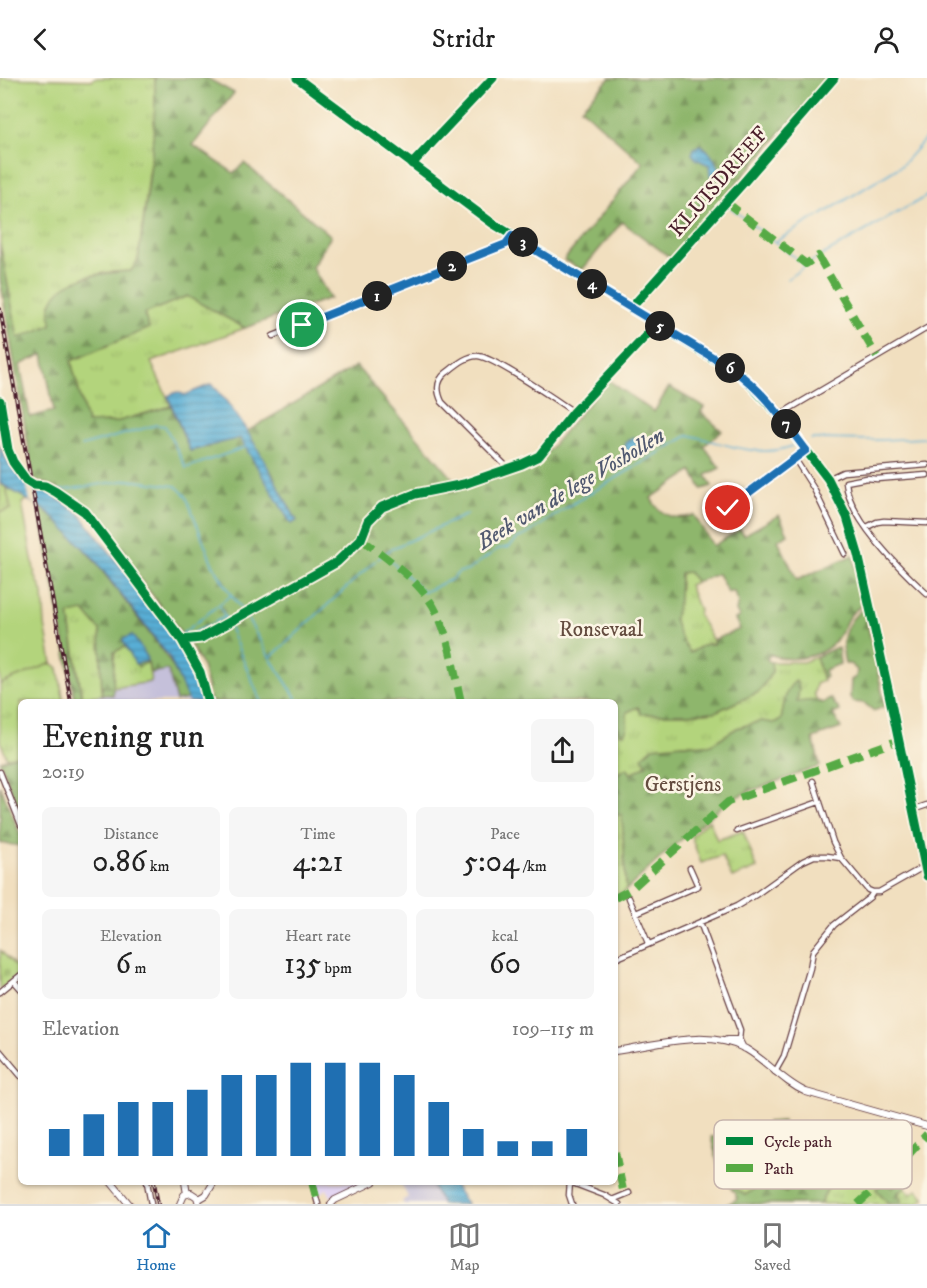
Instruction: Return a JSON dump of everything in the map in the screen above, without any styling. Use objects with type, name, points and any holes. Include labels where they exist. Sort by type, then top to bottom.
[{"type":"main road","points":[[297,78],[512,236],[743,376],[779,415],[828,479],[847,517],[858,554],[915,809],[927,876]]},
{"type":"street","points":[[412,164],[493,78]]},
{"type":"street","name":"KLUISDREEF","points":[[631,308],[834,78]]},
{"type":"street","points":[[273,336],[506,244],[512,236]]},
{"type":"street","points":[[574,412],[502,366],[477,356],[469,357],[443,375],[438,389],[442,402],[507,467],[522,464],[539,456],[574,412],[657,324]]},
{"type":"street","points":[[779,415],[927,328]]},
{"type":"street","points":[[735,503],[806,450]]},
{"type":"street","points":[[795,459],[814,489],[845,554]]},
{"type":"street","points":[[828,479],[843,472],[927,465]]},
{"type":"street","points":[[873,471],[873,478]]},
{"type":"street","points":[[837,475],[846,482],[849,499],[887,556],[927,594]]},
{"type":"street","points":[[846,482],[873,478],[927,476]]},
{"type":"street","points":[[847,517],[858,514]]},
{"type":"street","points":[[867,527],[884,521],[927,523]]},
{"type":"street","points":[[0,772],[18,817]]},
{"type":"street","points":[[813,781],[833,842],[841,858],[868,890],[879,892],[925,866]]},
{"type":"street","points":[[737,831],[819,802]]},
{"type":"street","points":[[915,809],[927,805]]},
{"type":"street","points":[[618,958],[737,906],[806,859],[821,856],[841,858]]},
{"type":"street","points":[[636,912],[698,886],[690,868]]},
{"type":"street","points":[[775,1072],[784,1056],[813,951],[834,925],[870,897],[873,892]]},
{"type":"street","points":[[629,898],[648,943]]},
{"type":"street","points":[[700,922],[740,1028],[739,1040],[743,1048]]},
{"type":"street","points":[[0,992],[18,978]]},
{"type":"street","points":[[14,981],[18,986]]},
{"type":"street","points":[[618,1051],[706,1039],[739,1040]]},
{"type":"street","points":[[724,1041],[743,1048],[806,1092],[906,1120]]},
{"type":"street","points":[[0,1051],[18,1072]]},
{"type":"street","points":[[912,1122],[927,1126]]},
{"type":"street","points":[[113,1185],[129,1204]]},
{"type":"street","points":[[148,1185],[151,1204]]},
{"type":"street","points":[[186,1185],[187,1194]]},
{"type":"street","points":[[180,1204],[182,1197],[187,1194],[194,1194],[199,1202],[212,1185]]},
{"type":"street","points":[[313,1185],[318,1204]]},
{"type":"street","points":[[332,1204],[335,1200],[367,1185]]},
{"type":"street","points":[[570,1185],[571,1203]]},
{"type":"street","points":[[577,1185],[619,1204]]},
{"type":"street","points":[[612,1200],[629,1193]]},
{"type":"shaded area","points":[[168,670],[175,699],[82,699],[82,697],[113,695],[113,688],[151,682],[150,673]]},
{"type":"shaded area","points":[[317,1185],[360,1185],[331,1197],[327,1189],[319,1194]]},
{"type":"shaded area","points":[[402,1185],[432,1185],[442,1204],[404,1204],[402,1201],[408,1197]]},
{"type":"green space","points":[[0,78],[93,80],[94,78],[155,78],[156,122],[138,260],[131,271],[84,277],[51,303],[51,325],[18,339],[0,244]]},
{"type":"green space","name":"Ronsevaal","points":[[155,78],[207,78],[234,93],[193,145],[234,173],[244,163],[331,236],[312,267],[330,298],[245,328],[187,296],[144,314],[149,328],[71,361],[87,423],[116,422],[171,406],[190,451],[240,437],[297,521],[246,432],[356,366],[461,488],[515,471],[542,458],[608,380],[654,412],[669,387],[704,407],[701,412],[722,431],[704,446],[720,468],[706,475],[712,486],[702,489],[692,471],[651,498],[659,509],[674,517],[694,515],[713,546],[740,529],[744,535],[779,515],[788,534],[778,540],[797,580],[853,555],[863,605],[850,615],[838,637],[825,650],[797,658],[770,654],[767,660],[771,662],[772,672],[759,692],[715,712],[641,714],[638,707],[627,712],[627,728],[624,734],[618,731],[618,699],[210,699],[202,666],[193,649],[87,509],[62,491],[34,480],[0,279],[0,244],[18,338],[51,325],[51,304],[57,293],[65,286],[86,277],[131,271],[138,260],[152,146]],"holes":[[[43,354],[54,411],[30,417],[20,365]],[[688,572],[696,582],[718,574],[728,593],[733,591],[738,602],[736,611],[739,617],[735,619],[740,629],[713,640],[714,644],[706,644],[690,653],[679,634],[674,619],[679,600],[680,573]]]},
{"type":"green space","points":[[610,78],[829,78],[671,258],[622,222],[582,270],[564,260],[643,163],[581,108]]},
{"type":"green space","points":[[187,296],[245,328],[151,362],[171,406],[116,422],[87,423],[71,361],[148,328],[144,314]]},
{"type":"green space","points":[[0,483],[6,488],[12,509],[0,512]]},
{"type":"green space","points":[[6,488],[29,499],[22,503],[35,575],[43,593],[45,625],[52,663],[0,684],[0,512],[11,509]]},
{"type":"green space","points":[[39,506],[79,543],[101,570],[164,654],[188,699],[175,699],[168,670],[150,673],[148,662],[138,667],[127,646],[114,652],[113,695],[102,695],[100,630],[84,611],[69,614],[82,699],[74,699]]},
{"type":"green space","points":[[688,572],[696,582],[689,585],[699,610],[698,614],[715,644],[706,644],[689,653],[674,619],[679,600],[680,573]]},
{"type":"green space","points":[[864,608],[885,706],[874,711],[864,703],[853,702],[850,698],[851,680],[856,677],[857,670],[850,664],[845,664],[843,648],[848,626]]},
{"type":"green space","points":[[84,611],[100,630],[102,695],[82,697],[69,613]]},
{"type":"green space","points":[[127,646],[148,662],[151,682],[113,688],[114,652]]},
{"type":"green space","points":[[838,648],[840,664],[824,670],[826,677],[823,678],[816,657]]},
{"type":"green space","points":[[816,657],[823,681],[816,684],[814,694],[817,700],[797,703],[799,688],[787,692],[781,720],[773,723],[761,721],[737,728],[710,745],[682,744],[631,774],[627,768],[618,773],[618,730],[619,732],[627,728],[627,712],[638,707],[686,714],[715,712],[759,692],[772,672],[771,662],[803,662]]},
{"type":"green space","points":[[52,663],[58,668],[63,699],[18,699],[18,755],[7,758],[0,741],[0,684]]},
{"type":"green space","name":"Gerstjens","points":[[796,681],[799,688],[797,702],[817,700],[822,703],[831,699],[840,711],[833,714],[841,728],[813,738],[820,766],[728,801],[669,850],[626,890],[622,815],[618,815],[618,773],[627,768],[631,774],[647,765],[642,757],[653,747],[682,744],[710,745],[737,728],[761,721],[773,723],[781,720],[787,693]]},
{"type":"green space","points":[[18,755],[18,808],[0,761]]},
{"type":"green space","points":[[0,786],[18,829],[18,846],[0,843]]},
{"type":"green space","points":[[622,814],[626,890],[618,894],[618,815]]},
{"type":"green space","points":[[709,820],[717,840],[743,831],[757,868],[732,878],[722,856],[701,863],[691,836]]},
{"type":"green space","points":[[0,950],[18,969],[18,974],[0,989]]},
{"type":"green space","points":[[732,1189],[737,1189],[745,1195],[756,1189],[779,1189],[786,1193],[788,1189],[827,1189],[820,1204],[728,1204],[737,1199]]},
{"type":"green space","points":[[735,1189],[755,1189],[752,1191],[745,1195]]},
{"type":"green space","points":[[828,1189],[876,1189],[889,1204],[820,1204]]},
{"type":"green space","points":[[876,1189],[903,1189],[898,1194],[903,1204],[889,1204]]},
{"type":"green space","points":[[903,1189],[911,1194],[917,1190],[925,1198],[918,1204],[903,1204],[898,1194]]},
{"type":"water","points":[[700,145],[710,153],[720,169],[718,177],[710,175],[709,165],[696,159],[692,154],[694,148]]},
{"type":"water","points":[[212,384],[248,432],[297,521],[291,524],[240,438],[190,451],[168,396],[177,392],[185,395]]},
{"type":"water","points":[[634,437],[638,440],[636,453],[633,455],[625,452],[625,443]]},
{"type":"water","points":[[0,444],[10,465],[21,478],[34,486],[41,487],[80,514],[174,635],[197,673],[204,699],[188,699],[169,657],[94,559],[48,512],[0,483]]},
{"type":"water","points":[[132,635],[146,655],[147,661],[135,664],[123,641]]},
{"type":"water","points":[[432,1185],[454,1185],[467,1204],[442,1204]]},
{"type":"pier","points":[[25,477],[33,483],[38,507],[30,501]]},
{"type":"waterway","points":[[821,215],[901,166],[927,137]]},
{"type":"waterway","points":[[821,256],[927,196]]},
{"type":"waterway","points":[[727,205],[806,266]]},
{"type":"waterway","points":[[775,242],[818,216]]},
{"type":"waterway","points":[[787,279],[817,258]]},
{"type":"waterway","points":[[82,446],[156,425],[165,426],[186,468],[246,447]]},
{"type":"waterway","name":"Beek van de lege Voshollen","points":[[383,554],[423,591],[426,591],[452,579],[459,572],[467,571],[498,549],[509,547],[518,538],[572,504],[689,435],[754,450],[779,450],[792,446]]},
{"type":"waterway","name":"Beek van de lege Voshollen","points":[[811,439],[927,438]]},
{"type":"waterway","points":[[57,491],[128,480],[176,486],[186,496],[212,563],[231,595]]},
{"type":"waterway","name":"Beek van de lege Voshollen","points":[[378,559],[391,549],[468,514]]},
{"type":"waterway","name":"Beek van de lege Voshollen","points":[[245,614],[270,658],[375,561]]},
{"type":"waterway","name":"Beek van de lege Voshollen","points":[[182,634],[231,595],[243,611]]},
{"type":"waterway","points":[[184,634],[189,635],[225,617],[219,605]]},
{"type":"waterway","points":[[225,617],[260,699]]},
{"type":"waterway","points":[[270,658],[297,699]]},
{"type":"railway","points":[[0,309],[70,699]]},
{"type":"railway","points":[[155,1185],[158,1204]]},
{"type":"marked path","points":[[726,202],[806,264],[818,256],[877,357]]},
{"type":"marked path","points":[[361,539],[404,572],[431,602],[445,634],[460,699]]},
{"type":"marked path","points":[[618,896],[631,889],[728,802],[899,740]]},
{"type":"marked path","points":[[912,1151],[927,1134]]},
{"type":"marked path","points":[[618,1166],[624,1195]]},
{"type":"marked path","points":[[313,1185],[318,1204]]},
{"type":"marked path","points":[[858,1204],[874,1189]]},
{"type":"cycle path","points":[[297,78],[492,223],[743,377],[779,415],[828,479],[847,517],[858,554],[927,876]]},
{"type":"cycle path","points":[[412,164],[493,78]]},
{"type":"cycle path","points":[[631,308],[834,78]]},
{"type":"cycle path","points":[[182,640],[201,638],[337,562],[361,539],[368,521],[382,507],[415,494],[464,484],[539,456],[574,412],[657,324]]},
{"type":"cycle path","points":[[0,401],[8,450],[13,462],[26,480],[34,485],[45,486],[85,512],[182,640],[200,672],[207,699]]},
{"type":"route","points":[[302,325],[506,244],[512,236],[743,376],[779,415],[806,450],[728,508]]}]
